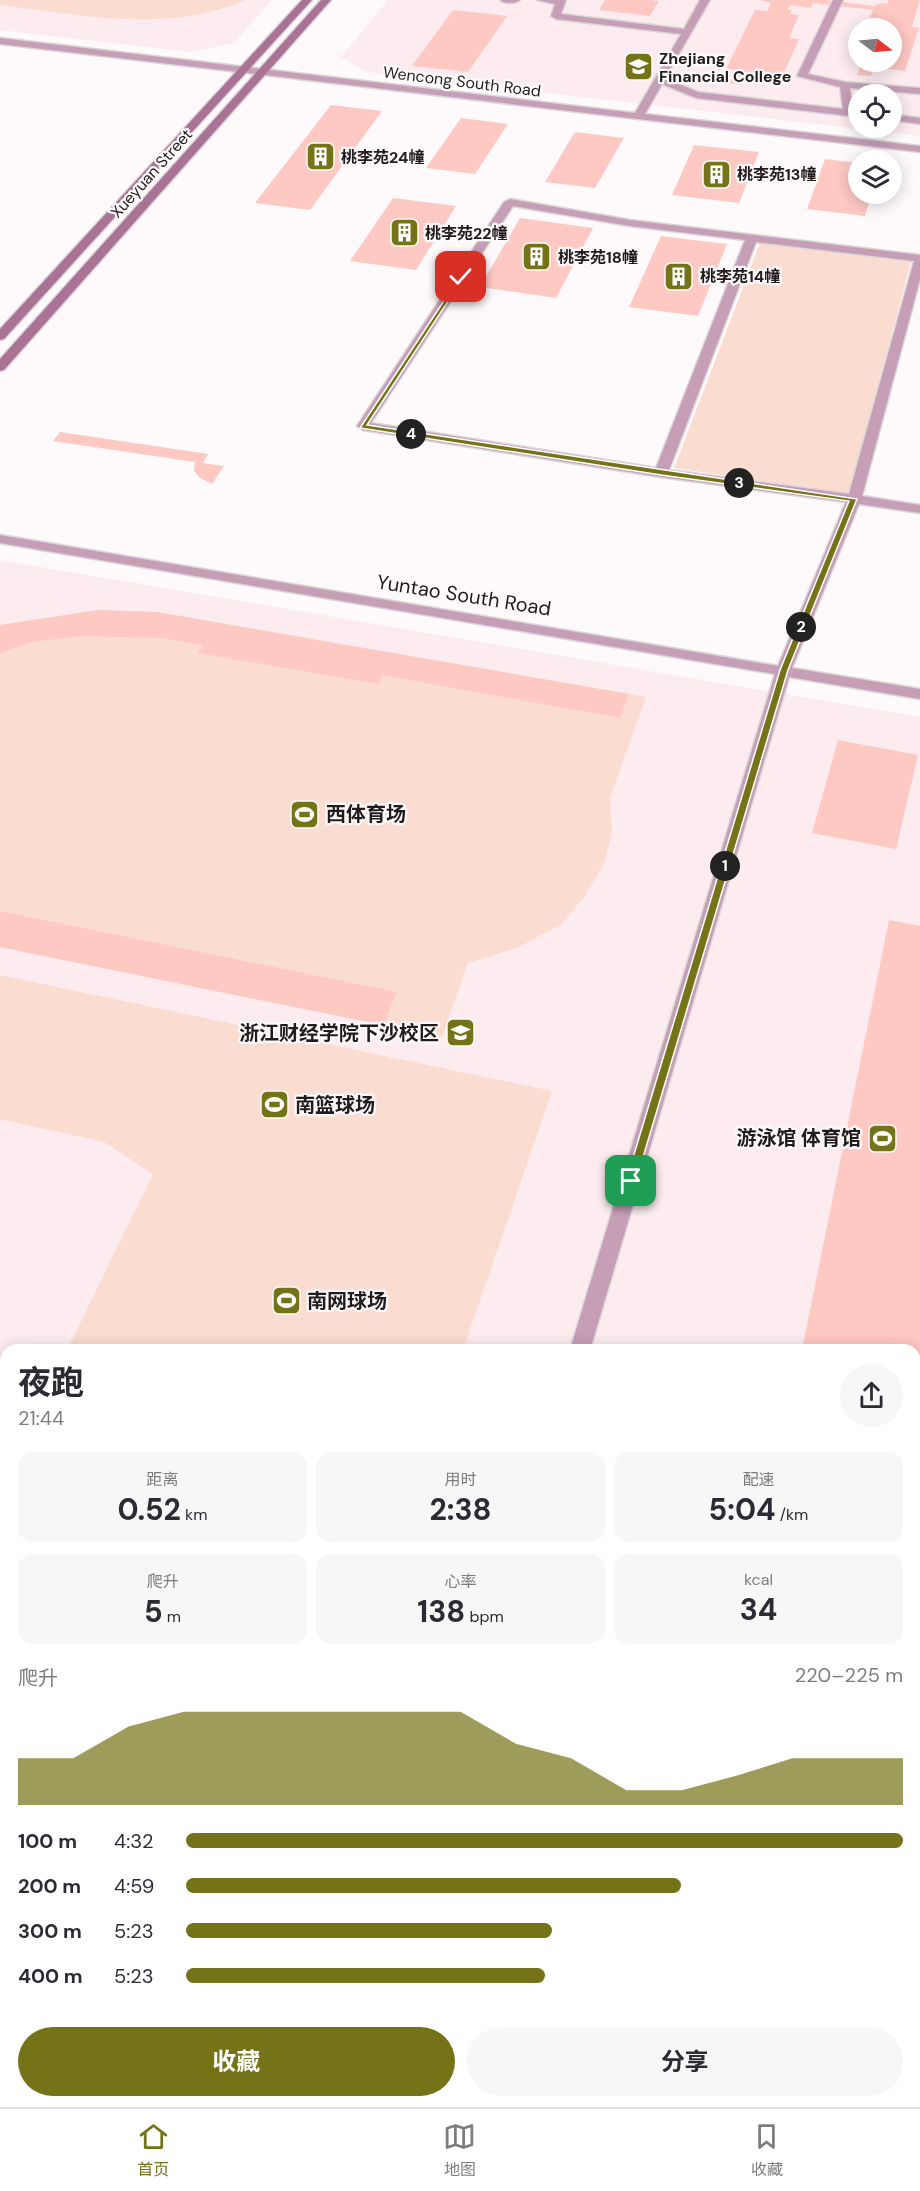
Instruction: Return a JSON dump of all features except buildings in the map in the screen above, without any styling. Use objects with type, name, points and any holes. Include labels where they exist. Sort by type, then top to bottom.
[{"type":"main road","points":[[0,336],[307,0]]},
{"type":"main road","name":"Xueyuan Street","points":[[0,367],[326,0]]},
{"type":"street","points":[[505,0],[515,0]]},
{"type":"street","points":[[542,0],[561,1],[556,16],[686,33]]},
{"type":"street","points":[[638,117],[705,0]]},
{"type":"street","points":[[838,0],[802,76],[845,86],[920,91]]},
{"type":"street","name":"Wencong South Road","points":[[0,41],[920,149]]},
{"type":"street","points":[[660,79],[696,95],[848,112]]},
{"type":"street","points":[[845,86],[848,96]]},
{"type":"street","points":[[582,1344],[784,670],[854,499],[920,258],[630,223],[510,202],[363,426],[661,473],[854,499],[920,508]]},
{"type":"street","points":[[661,473],[752,238]]},
{"type":"street","name":"Yuntao South Road","points":[[0,539],[920,694]]},
{"type":"shaded area","points":[[0,0],[272,0],[234,43],[190,52],[0,30]]},
{"type":"shaded area","points":[[0,0],[245,0],[185,17],[124,19],[0,5]]},
{"type":"shaded area","name":"Zhejiang Financial College","points":[[388,0],[920,0],[920,136],[902,134],[902,84],[848,84],[848,128],[366,72],[341,57]]},
{"type":"shaded area","points":[[760,243],[911,262],[849,494],[674,468]]},
{"type":"shaded area","name":"浙江财经学院下沙校区","points":[[0,560],[920,717],[920,1344],[0,1344]]},
{"type":"shaded area","name":"西体育场","points":[[98,610],[156,612],[646,697],[610,798],[612,831],[605,862],[585,896],[561,924],[519,947],[468,963],[442,1037],[0,947],[0,626]]},
{"type":"shaded area","name":"南篮球场","points":[[0,975],[552,1091],[465,1344],[70,1344],[153,1174],[104,1142],[0,1119]]},
{"type":"place","name":"Zhejiang Financial College","points":[[638,67]]},
{"type":"place","name":"桃李苑24幢","points":[[320,157]]},
{"type":"place","name":"桃李苑13幢","points":[[716,174]]},
{"type":"place","name":"桃李苑22幢","points":[[404,233]]},
{"type":"place","name":"桃李苑18幢","points":[[537,257]]},
{"type":"place","name":"桃李苑14幢","points":[[679,276]]},
{"type":"place","name":"西体育场","points":[[305,814]]},
{"type":"place","name":"浙江财经学院下沙校区","points":[[460,1033]]},
{"type":"place","name":"南篮球场","points":[[274,1105]]},
{"type":"place","name":"游泳馆 体育馆","points":[[882,1138]]},
{"type":"place","name":"南网球场","points":[[286,1301]]},
{"type":"route","points":[[461,277],[363,426],[661,473],[854,499],[784,670],[631,1181]]}]
